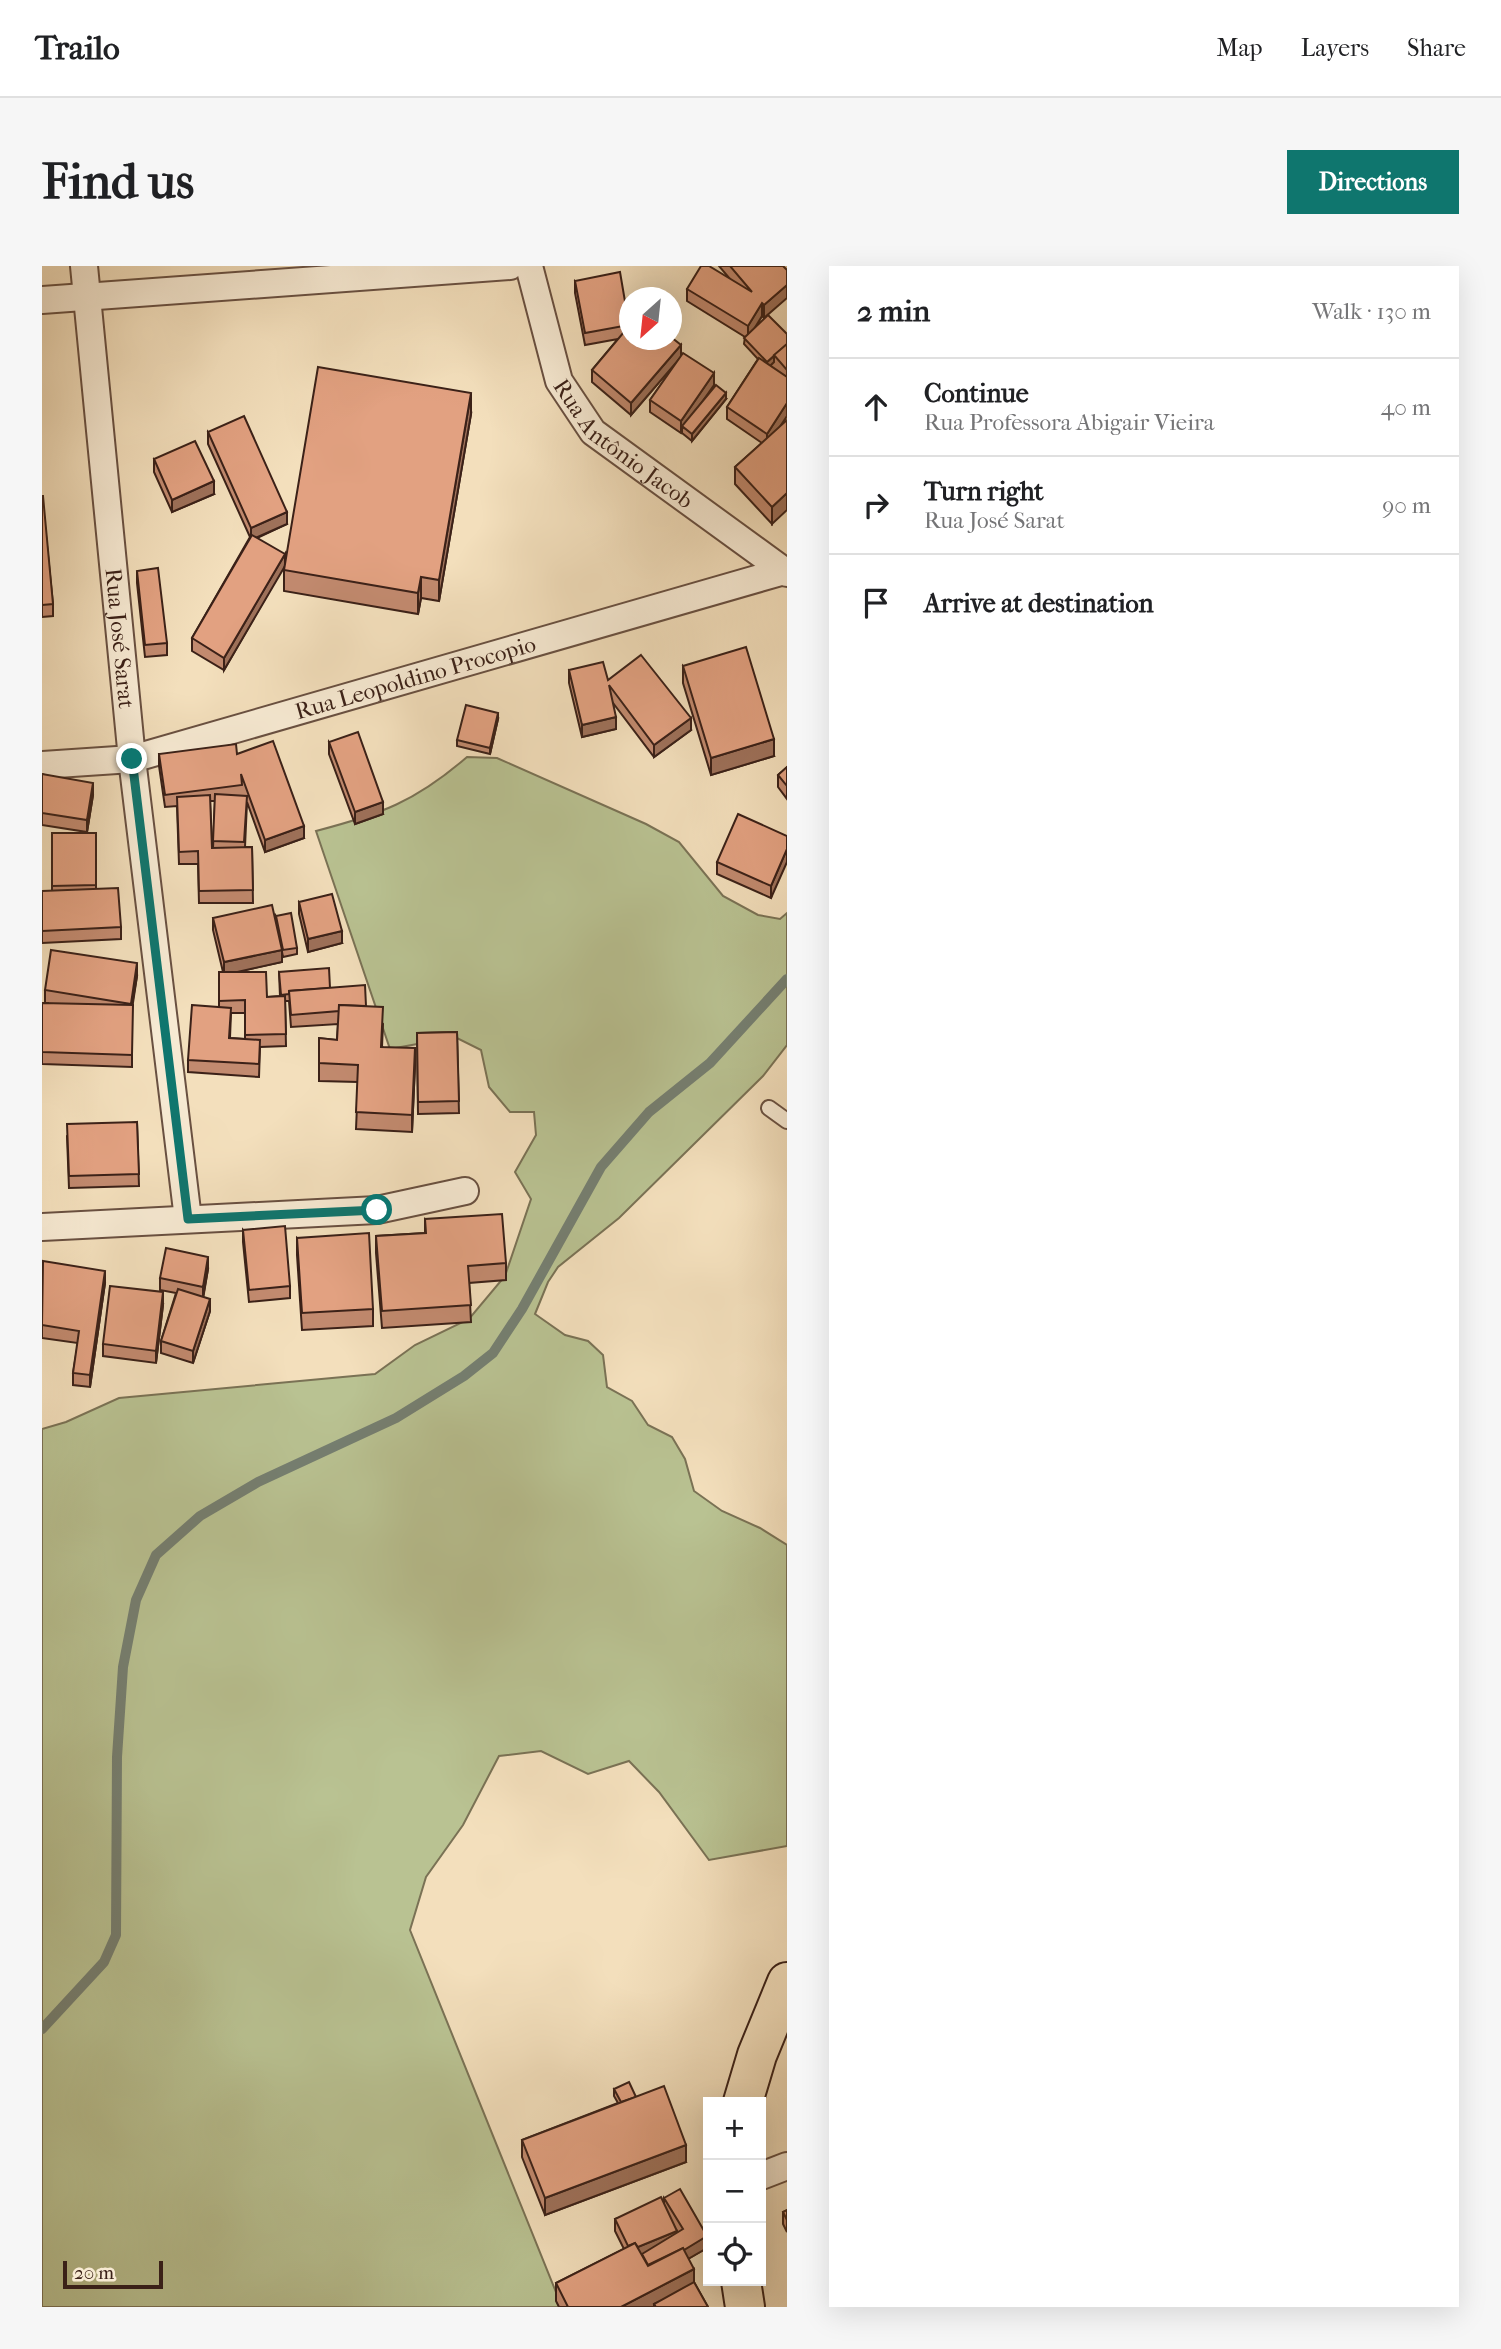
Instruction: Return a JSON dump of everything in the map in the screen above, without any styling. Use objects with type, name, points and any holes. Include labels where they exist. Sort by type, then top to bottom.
[{"type":"main road","points":[[744,2097],[757,2055],[787,1982]]},
{"type":"main road","points":[[742,2286],[745,2307]]},
{"type":"street","name":"Rua José Sarat","points":[[84,266],[132,759],[188,1219]]},
{"type":"street","points":[[42,300],[87,299],[510,266]]},
{"type":"street","name":"Rua Antônio Jacob","points":[[529,266],[559,381],[593,432],[785,572]]},
{"type":"street","name":"Rua Leopoldino Procopio","points":[[42,765],[132,759],[785,572]]},
{"type":"street","points":[[42,1227],[377,1210],[464,1191]]},
{"type":"street","points":[[766,2174],[787,2166]]},
{"type":"lane","points":[[769,1108],[787,1121]]},
{"type":"green space","points":[[467,757],[497,758],[646,824],[679,842],[723,896],[758,915],[780,919],[787,913],[787,1045],[763,1076],[619,1218],[558,1267],[548,1282],[535,1314],[565,1335],[588,1341],[603,1355],[607,1387],[632,1401],[648,1425],[672,1437],[685,1459],[694,1491],[722,1511],[760,1528],[787,1545],[787,1846],[709,1860],[659,1792],[629,1761],[588,1774],[541,1751],[499,1756],[463,1825],[426,1877],[410,1930],[562,2307],[42,2307],[42,1429],[66,1422],[119,1398],[375,1374],[415,1345],[469,1319],[505,1276],[531,1199],[515,1172],[536,1135],[534,1112],[510,1112],[489,1087],[481,1050],[455,1037],[390,1049],[316,831],[360,819],[414,796]]},
{"type":"building","points":[[701,266],[709,266],[752,292],[730,266],[783,266],[787,270],[787,285],[764,305],[762,303],[748,326],[687,289]]},
{"type":"building","points":[[620,272],[623,287],[619,287],[619,327],[585,333],[575,281]]},
{"type":"building","points":[[768,315],[787,334],[787,344],[767,362],[744,338]]},
{"type":"building","points":[[619,338],[619,350],[677,350],[631,403],[592,370]]},
{"type":"building","points":[[787,344],[787,370],[774,355]]},
{"type":"building","points":[[683,353],[714,373],[681,421],[650,400]]},
{"type":"building","points":[[759,358],[787,377],[787,403],[767,434],[727,407]]},
{"type":"building","points":[[318,367],[471,393],[439,580],[421,577],[418,593],[284,570]]},
{"type":"building","points":[[716,385],[726,393],[692,434],[682,426]]},
{"type":"building","points":[[244,416],[287,512],[251,528],[208,432]]},
{"type":"building","points":[[787,420],[787,493],[772,507],[735,467]]},
{"type":"building","points":[[195,441],[214,481],[172,500],[154,459]]},
{"type":"building","points":[[42,496],[53,604],[42,605]]},
{"type":"building","points":[[252,535],[285,554],[224,658],[192,638]]},
{"type":"building","points":[[158,568],[167,643],[145,645],[137,571]]},
{"type":"building","points":[[746,647],[774,739],[711,758],[683,666]]},
{"type":"building","points":[[641,655],[691,718],[654,745],[609,685],[616,717],[582,725],[569,670],[603,662],[608,680]]},
{"type":"building","points":[[466,705],[498,713],[490,748],[457,740]]},
{"type":"building","points":[[358,732],[383,802],[355,812],[329,742]]},
{"type":"building","points":[[273,741],[304,826],[265,840],[241,774],[242,785],[165,795],[159,754],[236,744],[237,754]]},
{"type":"building","points":[[787,767],[787,786],[778,775]]},
{"type":"building","points":[[42,774],[93,783],[87,820],[42,813]]},
{"type":"building","points":[[215,794],[247,796],[244,842],[213,841]]},
{"type":"building","points":[[210,795],[212,848],[252,847],[253,890],[199,891],[198,851],[179,852],[177,797]]},
{"type":"building","points":[[738,814],[787,836],[787,849],[771,886],[717,862]]},
{"type":"building","points":[[52,833],[96,833],[96,885],[52,886]]},
{"type":"building","points":[[118,888],[121,927],[42,931],[42,891]]},
{"type":"building","points":[[332,894],[342,931],[308,939],[299,902]]},
{"type":"building","points":[[272,905],[282,950],[224,962],[213,918]]},
{"type":"building","points":[[291,913],[297,948],[283,950],[276,916]]},
{"type":"building","points":[[51,950],[137,963],[131,1004],[45,990]]},
{"type":"building","points":[[329,968],[330,988],[289,991],[289,994],[281,995],[279,972]]},
{"type":"building","points":[[219,972],[266,972],[267,997],[285,996],[286,1034],[245,1035],[245,1000],[219,1001]]},
{"type":"building","points":[[365,985],[366,1006],[339,1005],[339,1011],[291,1015],[289,991]]},
{"type":"building","points":[[42,1003],[133,1005],[132,1055],[42,1052]]},
{"type":"building","points":[[192,1005],[231,1008],[229,1038],[260,1040],[259,1064],[188,1060]]},
{"type":"building","points":[[339,1005],[383,1007],[381,1047],[415,1048],[412,1115],[356,1112],[358,1065],[319,1063],[319,1038],[337,1040]]},
{"type":"building","points":[[457,1032],[459,1101],[418,1102],[417,1033]]},
{"type":"building","points":[[137,1122],[139,1174],[69,1176],[67,1124]]},
{"type":"building","points":[[502,1214],[506,1263],[468,1266],[471,1305],[382,1311],[376,1236],[426,1233],[425,1219]]},
{"type":"building","points":[[285,1226],[290,1286],[249,1290],[243,1230]]},
{"type":"building","points":[[369,1233],[373,1309],[302,1313],[297,1238]]},
{"type":"building","points":[[166,1248],[208,1257],[203,1287],[160,1278]]},
{"type":"building","points":[[43,1261],[105,1271],[90,1375],[73,1373],[79,1331],[42,1325]]},
{"type":"building","points":[[110,1286],[163,1292],[156,1351],[103,1344]]},
{"type":"building","points":[[178,1289],[210,1299],[193,1351],[161,1341]]},
{"type":"building","points":[[629,2082],[636,2097],[621,2102],[614,2089]]},
{"type":"building","points":[[664,2086],[686,2145],[545,2198],[522,2140]]},
{"type":"building","points":[[680,2189],[703,2229],[703,2238],[684,2250],[683,2248],[648,2265],[642,2254],[683,2229],[664,2198]]},
{"type":"building","points":[[661,2197],[677,2231],[638,2247],[635,2243],[628,2246],[615,2219]]},
{"type":"building","points":[[635,2243],[648,2266],[683,2248],[694,2269],[621,2307],[568,2307],[556,2283]]},
{"type":"building","points":[[694,2282],[708,2307],[656,2307],[654,2304]]},
{"type":"waterway","points":[[42,2029],[104,1962],[116,1935],[117,1757],[123,1667],[136,1600],[156,1555],[200,1516],[258,1482],[396,1418],[464,1376],[493,1353],[522,1309],[601,1167],[649,1112],[710,1063],[787,979]]},
{"type":"route","points":[[132,759],[188,1219],[377,1210]]}]
